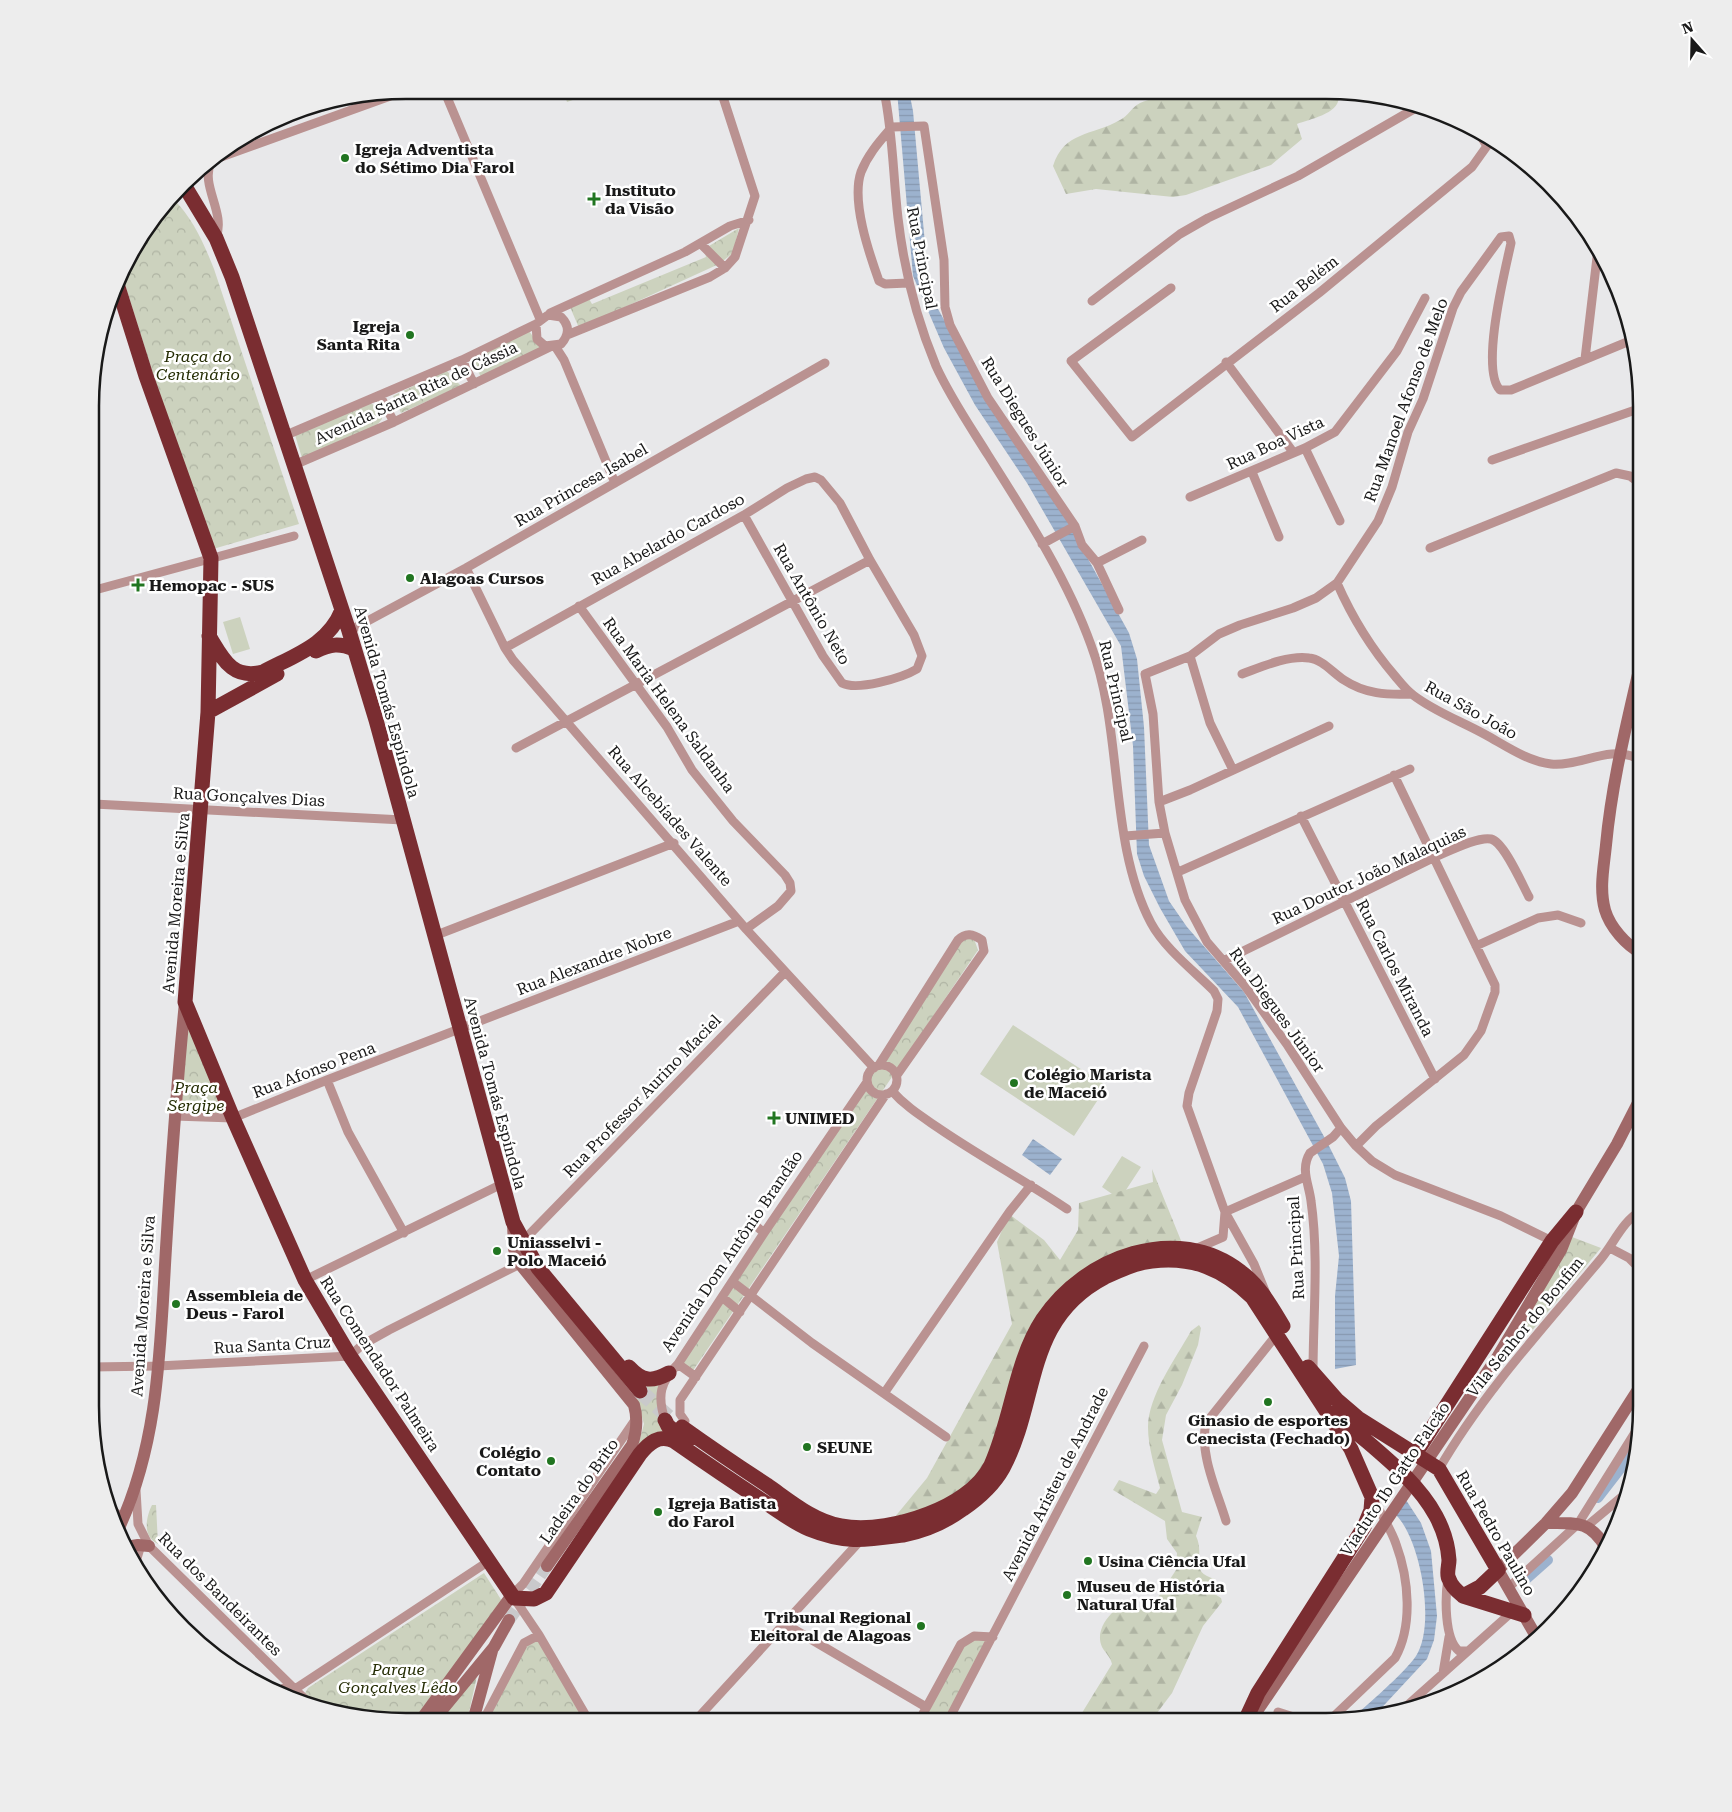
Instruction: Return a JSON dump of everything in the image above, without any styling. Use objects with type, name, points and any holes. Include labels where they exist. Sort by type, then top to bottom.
[{"type":"highway","name":"Avenida Tomás Espíndola","points":[[187,191],[216,238],[255,341],[284,436],[349,632],[403,820],[513,1222],[522,1242],[549,1282],[637,1398]]},
{"type":"highway","name":"Avenida Moreira e Silva","points":[[120,293],[146,376],[211,558],[208,712],[185,1002]]},
{"type":"highway","points":[[232,668],[242,674],[253,675],[279,663],[324,638],[332,630],[342,610]]},
{"type":"highway","points":[[209,636],[232,668],[239,682],[238,694]]},
{"type":"highway","points":[[208,712],[325,646],[339,644],[354,649]]},
{"type":"highway","name":"Rua Comendador Palmeira","points":[[185,1002],[233,1118],[305,1280],[350,1356],[513,1597]]},
{"type":"highway","points":[[1416,1453],[1448,1400],[1557,1245],[1576,1212]]},
{"type":"highway","name":"Rua Pedro Paulino","points":[[684,1424],[834,1517],[864,1522],[918,1518],[956,1501],[982,1479],[990,1467],[1001,1441],[1032,1341],[1042,1320],[1065,1292],[1096,1268],[1133,1253],[1158,1248],[1184,1248],[1222,1260],[1241,1272],[1260,1290],[1270,1303],[1313,1375],[1337,1400],[1358,1418],[1439,1469],[1498,1570]]},
{"type":"highway","points":[[513,1597],[534,1598],[546,1593],[640,1454],[655,1440],[662,1438],[674,1441],[734,1483],[807,1529],[833,1537],[860,1541],[912,1533],[932,1527],[952,1517],[981,1496],[1003,1468],[1019,1427],[1038,1358],[1054,1322],[1074,1299],[1096,1282],[1114,1272],[1139,1263],[1166,1259],[1192,1262],[1212,1268],[1234,1280],[1246,1292],[1278,1333],[1320,1402],[1352,1449],[1372,1497],[1371,1510],[1364,1527],[1258,1693],[1248,1713]]},
{"type":"highway","points":[[549,1282],[570,1296],[640,1377],[646,1380],[657,1380],[673,1368]]},
{"type":"highway","points":[[1320,1402],[1404,1474],[1423,1497],[1437,1517],[1445,1537],[1449,1558],[1448,1578],[1463,1596],[1519,1613]]},
{"type":"highway","points":[[665,1420],[677,1434],[724,1467],[734,1483]]},
{"type":"highway","points":[[1463,1596],[1480,1587],[1498,1570]]},
{"type":"main road","points":[[1633,694],[1619,753],[1602,884],[1605,911],[1614,929],[1633,947]]},
{"type":"main road","name":"Avenida Moreira e Silva","points":[[121,1521],[135,1488],[151,1429],[158,1366],[174,1116],[185,1002]]},
{"type":"main road","points":[[1576,1212],[1633,1113]]},
{"type":"main road","points":[[513,1222],[514,1249],[520,1264],[637,1398]]},
{"type":"main road","name":"Viaduto Ib Gatto Falcão","points":[[1255,1713],[1498,1356],[1557,1245]]},
{"type":"main road","points":[[1498,1570],[1546,1522],[1572,1492],[1633,1397]]},
{"type":"main road","name":"Ladeira do Brito","points":[[547,1566],[632,1445],[637,1430],[637,1398]]},
{"type":"main road","points":[[1546,1522],[1582,1525],[1599,1536],[1602,1542]]},
{"type":"main road","points":[[133,1547],[145,1546]]},
{"type":"main road","name":"Rua Pedro Paulino","points":[[1498,1570],[1519,1613],[1533,1633]]},
{"type":"main road","points":[[426,1713],[513,1597]]},
{"type":"main road","points":[[440,1713],[494,1646],[509,1620]]},
{"type":"main road","points":[[475,1713],[494,1646]]},
{"type":"street","points":[[228,156],[381,99]]},
{"type":"street","points":[[448,99],[541,319],[537,339],[555,346],[564,360],[615,483]]},
{"type":"street","points":[[555,346],[567,335],[710,277],[725,268],[739,249],[754,202],[754,189],[724,99]]},
{"type":"street","name":"Rua Principal","points":[[886,99],[894,127],[898,220],[908,283],[919,320],[950,394],[1042,544],[1084,624],[1093,648],[1114,745],[1128,836],[1130,872],[1151,922],[1173,950],[1214,991],[1218,999],[1217,1011],[1188,1093],[1187,1106],[1225,1212],[1254,1264],[1270,1303]]},
{"type":"street","points":[[1092,301],[1180,234],[1208,218],[1298,176],[1411,111]]},
{"type":"street","points":[[894,127],[875,146],[861,173],[859,189],[861,220],[867,250],[879,281],[884,284],[908,283]]},
{"type":"street","name":"Rua Diegues Júnior","points":[[894,127],[920,127],[944,260],[945,307],[950,325],[988,398],[1073,526],[1082,545],[1097,563],[1119,610]]},
{"type":"street","name":"Rua Belém","points":[[1170,288],[1071,361],[1132,437],[1226,362],[1319,293],[1465,172],[1489,145]]},
{"type":"street","points":[[208,171],[220,227],[216,238]]},
{"type":"street","name":"Avenida Santa Rita de Cássia","points":[[284,436],[462,360],[541,319],[701,244],[730,226],[749,220]]},
{"type":"street","name":"Rua Manoel Afonso de Melo","points":[[1145,674],[1190,656],[1219,634],[1316,598],[1337,583],[1381,512],[1402,460],[1408,432],[1423,399],[1444,331],[1461,292],[1498,239],[1507,235],[1511,239],[1492,344],[1494,380],[1498,388],[1505,392],[1585,359]]},
{"type":"street","points":[[701,244],[725,268]]},
{"type":"street","points":[[1597,260],[1585,359],[1626,342]]},
{"type":"street","name":"Rua Boa Vista","points":[[1190,497],[1252,472],[1335,432],[1347,419],[1397,351],[1425,298]]},
{"type":"street","points":[[541,319],[561,317],[567,325],[567,335]]},
{"type":"street","name":"Avenida Santa Rita de Cássia","points":[[294,465],[394,422],[555,346]]},
{"type":"street","points":[[462,360],[474,384]]},
{"type":"street","points":[[1226,362],[1293,452]]},
{"type":"street","name":"Rua Princesa Isabel","points":[[349,632],[466,568],[825,363]]},
{"type":"street","points":[[380,396],[394,422]]},
{"type":"street","points":[[1492,460],[1633,411]]},
{"type":"street","points":[[1305,448],[1340,521]]},
{"type":"street","points":[[1252,472],[1279,537]]},
{"type":"street","points":[[1430,548],[1610,475],[1623,474],[1633,480]]},
{"type":"street","name":"Rua Abelardo Cardoso","points":[[505,648],[806,479],[815,477],[821,480],[840,503],[870,560]]},
{"type":"street","name":"Rua Antônio Neto","points":[[744,515],[837,678],[845,685],[855,686],[898,677],[917,670],[922,656],[914,635],[870,560]]},
{"type":"street","points":[[1042,544],[1073,526]]},
{"type":"street","points":[[99,589],[294,536]]},
{"type":"street","points":[[1097,563],[1142,540]]},
{"type":"street","points":[[516,748],[870,560]]},
{"type":"street","name":"Rua Alcebíades Valente","points":[[466,568],[505,648],[746,929],[785,972],[877,1066]]},
{"type":"street","name":"Rua São João","points":[[1337,583],[1350,614],[1380,660],[1411,694],[1434,709],[1463,722],[1528,758],[1542,763],[1554,764],[1619,753]]},
{"type":"street","name":"Rua Maria Helena Saldanha","points":[[579,606],[667,727],[692,770],[734,820],[786,874],[790,883],[790,891],[778,906],[746,929]]},
{"type":"street","points":[[1190,656],[1210,723],[1233,770]]},
{"type":"street","points":[[1242,674],[1277,662],[1306,657],[1318,661],[1352,684],[1376,694],[1411,694]]},
{"type":"street","name":"Rua Diegues Júnior","points":[[1145,674],[1153,714],[1159,802],[1165,833],[1185,900],[1197,927],[1207,942],[1224,960],[1288,1046],[1341,1128],[1356,1146],[1395,1176],[1501,1216],[1557,1245]]},
{"type":"street","points":[[1159,802],[1329,726]]},
{"type":"street","points":[[1619,753],[1633,757]]},
{"type":"street","points":[[1178,872],[1410,769]]},
{"type":"street","points":[[1356,1146],[1376,1126],[1464,1055],[1475,1042],[1493,998],[1495,985],[1394,775]]},
{"type":"street","name":"Rua Gonçalves Dias","points":[[99,804],[403,820]]},
{"type":"street","name":"Rua Carlos Miranda","points":[[1301,816],[1435,1079]]},
{"type":"street","points":[[1128,836],[1165,833]]},
{"type":"street","name":"Rua Doutor João Malaquias","points":[[1224,960],[1435,858],[1471,843],[1490,838],[1499,844],[1529,897]]},
{"type":"street","points":[[434,936],[674,843]]},
{"type":"street","points":[[1476,946],[1538,918],[1558,915],[1581,922]]},
{"type":"street","name":"Rua Alexandre Nobre","points":[[460,1030],[739,921]]},
{"type":"street","points":[[684,1424],[680,1414],[680,1400],[889,1093],[897,1081],[897,1075],[984,951],[982,940],[975,936],[966,935],[958,940],[877,1066],[868,1075],[868,1082],[871,1090],[878,1094],[889,1093],[961,1144],[1031,1184],[1067,1209]]},
{"type":"street","name":"Rua Professor Aurino Maciel","points":[[522,1242],[785,972]]},
{"type":"street","name":"Rua Afonso Pena","points":[[174,1116],[233,1118],[460,1030]]},
{"type":"street","points":[[877,1066],[890,1067],[897,1075]]},
{"type":"street","points":[[327,1080],[348,1132],[404,1233]]},
{"type":"street","name":"Avenida Dom Antônio Brandão","points":[[665,1420],[660,1404],[661,1388],[673,1368],[868,1082]]},
{"type":"street","points":[[1304,1177],[1310,1153],[1341,1128]]},
{"type":"street","name":"Rua Principal","points":[[1225,1212],[1304,1177],[1311,1201],[1313,1232],[1313,1375]]},
{"type":"street","points":[[305,1280],[502,1184]]},
{"type":"street","points":[[885,1392],[1010,1210],[1031,1184]]},
{"type":"street","name":"Rua Principal","points":[[1193,1250],[1223,1237],[1225,1212]]},
{"type":"street","name":"Vila Senhor do Bonfim","points":[[1439,1469],[1473,1415],[1536,1335],[1610,1248],[1633,1217]]},
{"type":"street","points":[[754,1224],[764,1232]]},
{"type":"street","points":[[1610,1248],[1622,1253],[1633,1263]]},
{"type":"street","name":"Rua Santa Cruz","points":[[99,1367],[158,1366],[350,1356],[362,1345],[389,1330],[520,1264]]},
{"type":"street","points":[[733,1282],[812,1343],[885,1392],[946,1437]]},
{"type":"street","points":[[722,1297],[740,1312]]},
{"type":"street","points":[[1226,1521],[1206,1454],[1203,1437],[1206,1423],[1278,1333]]},
{"type":"street","name":"Avenida Aristeu de Andrade","points":[[952,1713],[1144,1346]]},
{"type":"street","points":[[673,1368],[696,1377]]},
{"type":"street","points":[[1448,1400],[1473,1415]]},
{"type":"street","points":[[513,1597],[637,1418]]},
{"type":"street","points":[[1582,1525],[1632,1439]]},
{"type":"street","name":"Rua dos Bandeirantes","points":[[135,1488],[138,1524],[145,1546],[299,1694]]},
{"type":"street","points":[[1336,1713],[1394,1658],[1402,1646],[1406,1631],[1407,1616],[1401,1560],[1396,1544],[1372,1497]]},
{"type":"street","points":[[1508,1588],[1582,1525],[1619,1498]]},
{"type":"street","points":[[702,1713],[860,1541]]},
{"type":"street","points":[[139,1558],[145,1546]]},
{"type":"street","points":[[286,1689],[490,1561]]},
{"type":"street","points":[[1448,1578],[1445,1594],[1453,1646],[1459,1651],[1468,1651]]},
{"type":"street","name":"Rua Comendador Palmeira","points":[[513,1597],[539,1635],[584,1713]]},
{"type":"street","points":[[1412,1701],[1468,1651],[1519,1613]]},
{"type":"street","points":[[785,1624],[926,1707]]},
{"type":"street","points":[[1443,1673],[1450,1634]]},
{"type":"street","points":[[487,1713],[524,1642],[539,1635]]},
{"type":"street","points":[[923,1713],[965,1640],[974,1636],[992,1637]]},
{"type":"green space","points":[[1338,99],[1336,106],[1325,114],[1297,124],[1302,139],[1271,165],[1186,195],[1173,197],[1096,189],[1066,194],[1053,166],[1064,146],[1080,136],[1120,120],[1140,103],[1147,100]]},
{"type":"green space","name":"Praça do Centenário","points":[[176,202],[192,223],[214,269],[299,524],[213,549],[154,377],[124,283],[150,235]]},
{"type":"green space","points":[[739,228],[733,253],[719,264],[579,328],[570,307],[588,297],[592,304],[706,257],[704,249]]},
{"type":"green space","points":[[529,331],[542,349],[481,377],[471,358]]},
{"type":"green space","points":[[446,370],[461,386],[401,413],[393,396]]},
{"type":"green space","points":[[370,403],[377,407],[381,413],[382,419],[377,425],[302,458],[295,435]]},
{"type":"green space","points":[[240,617],[250,649],[233,654],[223,622]]},
{"type":"green space","points":[[966,937],[974,939],[978,950],[692,1372],[677,1358],[957,941]]},
{"type":"green space","name":"Praça Sergipe","points":[[186,1018],[228,1116],[174,1116]]},
{"type":"green space","points":[[1013,1025],[1107,1086],[1074,1136],[980,1074]]},
{"type":"green space","points":[[1122,1156],[1141,1167],[1124,1193],[1115,1196],[1102,1187]]},
{"type":"green space","points":[[1152,1169],[1184,1248],[1082,1278],[997,1449],[956,1501],[889,1524],[927,1478],[1012,1324],[997,1242],[1009,1214],[1044,1240],[1060,1260],[1078,1230],[1079,1203],[1153,1182]]},
{"type":"green space","points":[[1572,1237],[1601,1248],[1525,1339],[1519,1335],[1529,1311]]},
{"type":"green space","points":[[1199,1325],[1201,1328],[1198,1345],[1182,1385],[1166,1415],[1162,1440],[1182,1512],[1202,1517],[1196,1536],[1199,1544],[1199,1567],[1207,1576],[1215,1579],[1213,1593],[1221,1598],[1222,1602],[1203,1626],[1172,1693],[1157,1713],[1082,1713],[1112,1664],[1100,1642],[1104,1623],[1114,1611],[1146,1609],[1155,1602],[1176,1570],[1177,1553],[1167,1539],[1165,1521],[1113,1490],[1119,1480],[1156,1494],[1160,1488],[1149,1442],[1149,1415],[1164,1378],[1191,1331]]},
{"type":"green space","points":[[662,1381],[658,1409],[670,1434],[638,1446],[644,1424],[635,1393],[644,1384]]},
{"type":"green space","points":[[152,1505],[156,1505],[158,1544],[149,1537],[147,1532],[148,1515]]},
{"type":"green space","name":"Parque Gonçalves Lêdo","points":[[484,1573],[502,1601],[423,1713],[366,1711],[326,1703],[305,1696],[304,1695],[308,1688]]},
{"type":"green space","points":[[972,1638],[990,1638],[949,1713],[925,1713],[960,1646]]},
{"type":"green space","points":[[537,1639],[583,1713],[487,1713],[526,1641]]},
{"type":"green space","points":[[479,1667],[469,1713],[446,1713]]},
{"type":"water","points":[[898,99],[911,99],[913,111],[927,266],[931,288],[938,309],[962,352],[1066,519],[1129,633],[1137,659],[1144,727],[1149,845],[1169,901],[1187,927],[1244,992],[1345,1178],[1351,1201],[1356,1365],[1335,1369],[1335,1296],[1339,1256],[1332,1193],[1323,1164],[1238,1007],[1185,951],[1144,876],[1137,854],[1133,746],[1121,646],[1027,483],[975,405],[944,348],[913,276]]},
{"type":"water","points":[[1033,1139],[1062,1159],[1050,1175],[1022,1155]]},
{"type":"water","points":[[1406,1500],[1421,1523],[1431,1551],[1437,1616],[1434,1640],[1427,1659],[1382,1708],[1360,1712],[1410,1664],[1422,1642],[1425,1625],[1425,1605],[1419,1563],[1405,1527],[1396,1515]]},
{"type":"waterway","points":[[1598,1498],[1625,1463],[1629,1454]]},
{"type":"waterway","points":[[1522,1583],[1548,1560]]},
{"type":"tunnel","points":[[640,1391],[673,1421]]},
{"type":"tunnel","points":[[509,1620],[547,1566]]},
{"type":"place","name":"Igreja Adventista do Sétimo Dia Farol","points":[[345,158]]},
{"type":"place","name":"Instituto da Visão","points":[[594,199]]},
{"type":"place","name":"Igreja Santa Rita","points":[[410,335]]},
{"type":"place","name":"Alagoas Cursos","points":[[410,578]]},
{"type":"place","name":"Hemopac - SUS","points":[[138,585]]},
{"type":"place","name":"Colégio Marista de Maceió","points":[[1014,1083]]},
{"type":"place","name":"UNIMED","points":[[774,1118]]},
{"type":"place","name":"Uniasselvi - Polo Maceió","points":[[497,1251]]},
{"type":"place","name":"Assembleia de Deus - Farol","points":[[176,1304]]},
{"type":"place","name":"Ginasio de esportes Cenecista (Fechado)","points":[[1268,1402]]},
{"type":"place","name":"SEUNE","points":[[807,1447]]},
{"type":"place","name":"Colégio Contato","points":[[551,1461]]},
{"type":"place","name":"Igreja Batista do Farol","points":[[658,1512]]},
{"type":"place","name":"Usina Ciência Ufal","points":[[1088,1561]]},
{"type":"place","name":"Museu de História Natural Ufal","points":[[1067,1595]]},
{"type":"place","name":"Tribunal Regional Eleitoral de Alagoas","points":[[921,1626]]}]
